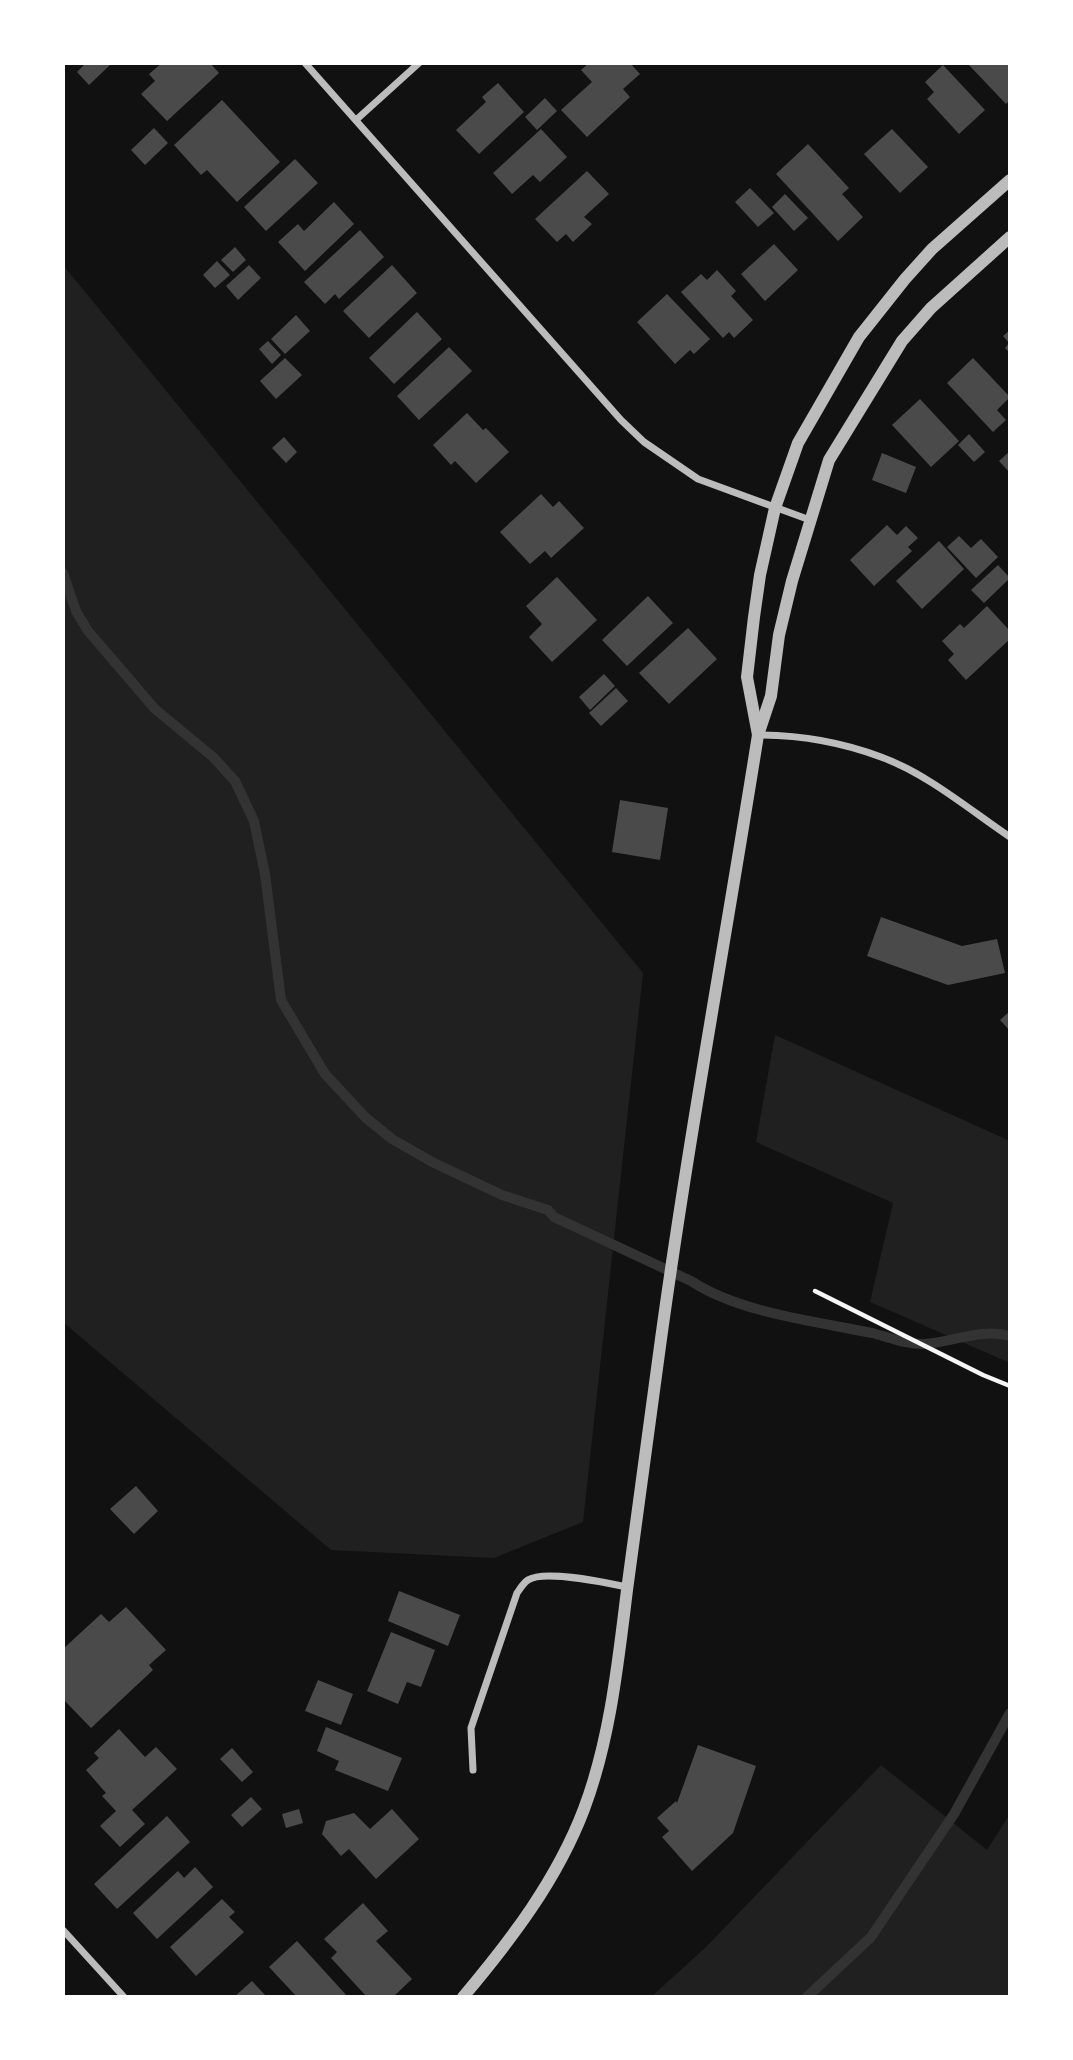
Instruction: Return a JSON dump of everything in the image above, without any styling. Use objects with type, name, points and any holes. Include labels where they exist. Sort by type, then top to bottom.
[{"type":"street","points":[[305,63],[621,420],[644,442],[698,479],[810,520]]},
{"type":"street","points":[[356,120],[419,63]]},
{"type":"street","points":[[758,735],[747,677],[760,575],[775,508],[798,443],[859,337],[905,279],[932,249],[1010,180]]},
{"type":"street","points":[[463,1997],[537,1903],[583,1813],[592,1787],[611,1703],[659,1356],[758,735],[771,696],[779,635],[810,520],[829,460],[902,341],[931,308],[1010,237]]},
{"type":"street","points":[[758,735],[795,735],[830,741],[883,757],[929,782],[1010,836]]},
{"type":"street","points":[[473,1770],[471,1728],[517,1593],[528,1579],[542,1575],[582,1578],[627,1587]]},
{"type":"street","points":[[63,1930],[124,1997]]},
{"type":"path","points":[[815,1291],[1010,1387]]},
{"type":"shaded area","points":[[63,265],[643,973],[583,1522],[494,1558],[331,1550],[63,1322]]},
{"type":"shaded area","points":[[775,1035],[1010,1141],[1010,1363],[870,1302],[893,1203],[756,1142]]},
{"type":"shaded area","points":[[881,1765],[987,1850],[1010,1814],[1010,1997],[651,1997],[706,1947]]},
{"type":"building","points":[[86,63],[110,65],[89,85],[77,72]]},
{"type":"building","points":[[162,63],[210,63],[219,73],[167,121],[141,94],[155,81],[149,74]]},
{"type":"building","points":[[589,63],[630,63],[640,74],[623,89],[630,97],[587,137],[561,110],[592,82],[581,70]]},
{"type":"building","points":[[967,63],[1010,63],[1010,100],[1006,104]]},
{"type":"building","points":[[943,65],[985,110],[959,134],[927,99],[934,92],[925,82]]},
{"type":"building","points":[[498,83],[524,112],[479,154],[456,130],[486,102],[482,97]]},
{"type":"building","points":[[545,98],[557,111],[537,130],[525,117]]},
{"type":"building","points":[[222,100],[280,162],[237,202],[207,170],[201,175],[174,145]]},
{"type":"building","points":[[154,128],[168,143],[145,165],[131,150]]},
{"type":"building","points":[[541,129],[567,157],[540,182],[533,175],[512,194],[493,173]]},
{"type":"building","points":[[892,129],[928,167],[900,193],[864,154]]},
{"type":"building","points":[[808,144],[849,188],[842,194],[863,217],[838,241],[776,174]]},
{"type":"building","points":[[295,159],[318,183],[266,231],[244,207]]},
{"type":"building","points":[[587,171],[609,194],[584,217],[592,224],[573,242],[566,234],[557,242],[535,219]]},
{"type":"building","points":[[750,188],[774,213],[758,227],[735,202]]},
{"type":"building","points":[[785,194],[808,218],[794,231],[772,207]]},
{"type":"building","points":[[334,202],[354,224],[305,271],[278,242],[298,224],[304,231]]},
{"type":"building","points":[[360,230],[384,257],[339,299],[335,294],[325,304],[304,282]]},
{"type":"building","points":[[774,244],[798,270],[765,301],[741,274]]},
{"type":"building","points":[[235,247],[246,260],[233,272],[221,260]]},
{"type":"building","points":[[217,261],[230,275],[215,288],[203,275]]},
{"type":"building","points":[[249,265],[261,278],[238,300],[226,286]]},
{"type":"building","points":[[392,265],[417,293],[369,338],[343,311]]},
{"type":"building","points":[[717,270],[736,291],[731,296],[753,320],[734,338],[729,332],[723,338],[681,292],[701,274],[707,280]]},
{"type":"building","points":[[667,294],[710,339],[694,354],[690,350],[675,364],[637,322]]},
{"type":"building","points":[[417,312],[442,339],[394,384],[369,358]]},
{"type":"building","points":[[296,315],[310,331],[285,354],[271,339]]},
{"type":"building","points":[[1010,330],[1010,353],[1005,348],[1009,343],[1003,336]]},
{"type":"building","points":[[268,341],[281,355],[272,364],[259,349]]},
{"type":"building","points":[[449,347],[472,371],[419,420],[397,396]]},
{"type":"building","points":[[285,358],[302,375],[276,399],[260,381]]},
{"type":"building","points":[[973,358],[1010,397],[997,410],[1006,420],[993,432],[947,383]]},
{"type":"building","points":[[920,399],[959,441],[931,467],[892,425]]},
{"type":"building","points":[[467,413],[509,452],[476,483],[455,461],[451,465],[433,445]]},
{"type":"building","points":[[969,434],[985,452],[974,462],[958,445]]},
{"type":"building","points":[[284,437],[297,452],[286,463],[272,448]]},
{"type":"building","points":[[1010,451],[1010,473],[999,461]]},
{"type":"building","points":[[882,453],[916,467],[906,493],[872,480]]},
{"type":"building","points":[[541,494],[553,507],[559,501],[584,528],[551,558],[545,551],[530,564],[500,532]]},
{"type":"building","points":[[887,525],[897,535],[906,526],[918,538],[908,547],[912,551],[874,586],[850,560]]},
{"type":"building","points":[[959,536],[971,548],[981,539],[998,557],[976,578],[947,547]]},
{"type":"building","points":[[939,541],[964,569],[922,609],[896,581]]},
{"type":"building","points":[[998,565],[1010,578],[984,603],[971,590]]},
{"type":"building","points":[[557,577],[597,620],[552,662],[529,637],[542,624],[526,606]]},
{"type":"building","points":[[648,596],[673,623],[627,666],[602,640]]},
{"type":"building","points":[[987,606],[1010,631],[1010,639],[966,680],[948,660],[954,654],[942,641],[960,624],[964,628]]},
{"type":"building","points":[[688,628],[717,659],[669,704],[639,673]]},
{"type":"building","points":[[604,674],[615,686],[590,710],[579,697]]},
{"type":"building","points":[[616,688],[628,701],[601,726],[589,713]]},
{"type":"building","points":[[620,800],[668,808],[660,860],[612,852]]},
{"type":"building","points":[[881,917],[962,946],[997,939],[1005,973],[948,985],[867,956]]},
{"type":"building","points":[[1010,1011],[1010,1031],[1000,1020]]},
{"type":"building","points":[[136,1486],[158,1511],[134,1534],[110,1509]]},
{"type":"building","points":[[399,1591],[460,1615],[448,1646],[388,1621]]},
{"type":"building","points":[[126,1607],[166,1650],[149,1665],[153,1670],[91,1728],[63,1699],[63,1649],[101,1614],[109,1622]]},
{"type":"building","points":[[391,1632],[435,1650],[421,1687],[407,1682],[398,1704],[367,1691]]},
{"type":"building","points":[[318,1680],[353,1694],[341,1725],[305,1711]]},
{"type":"building","points":[[326,1727],[402,1758],[388,1791],[335,1770],[339,1761],[317,1751]]},
{"type":"building","points":[[119,1729],[145,1757],[156,1747],[177,1769],[132,1810],[145,1824],[120,1847],[100,1826],[116,1811],[102,1796],[106,1793],[86,1770],[99,1758],[94,1753]]},
{"type":"building","points":[[698,1745],[756,1766],[733,1833],[692,1871],[662,1837],[669,1831],[657,1818],[676,1801],[677,1803]]},
{"type":"building","points":[[232,1748],[253,1772],[242,1782],[220,1759]]},
{"type":"building","points":[[251,1797],[262,1809],[242,1827],[231,1815]]},
{"type":"building","points":[[299,1809],[303,1823],[286,1828],[282,1814]]},
{"type":"building","points":[[392,1809],[419,1839],[376,1879],[349,1849],[341,1856],[322,1834],[326,1821],[354,1813],[370,1829]]},
{"type":"building","points":[[167,1816],[190,1842],[117,1909],[94,1884]]},
{"type":"building","points":[[195,1867],[213,1887],[157,1939],[133,1913],[178,1871],[184,1878]]},
{"type":"building","points":[[222,1899],[235,1912],[229,1917],[244,1932],[196,1976],[170,1947]]},
{"type":"building","points":[[363,1903],[388,1931],[376,1941],[412,1979],[393,1997],[367,1997],[331,1958],[337,1952],[324,1939]]},
{"type":"building","points":[[297,1941],[348,1997],[297,1997],[269,1967]]},
{"type":"building","points":[[252,1981],[267,1997],[234,1997]]},
{"type":"waterway","points":[[63,573],[76,611],[88,631],[155,709],[213,757],[235,781],[254,821],[265,874],[281,1000],[325,1074],[366,1118],[392,1139],[434,1163],[502,1195],[548,1210],[554,1217],[732,1301],[778,1314],[919,1344],[978,1334],[1010,1336]]},
{"type":"waterway","points":[[807,1997],[871,1937],[954,1814],[1010,1713]]}]
